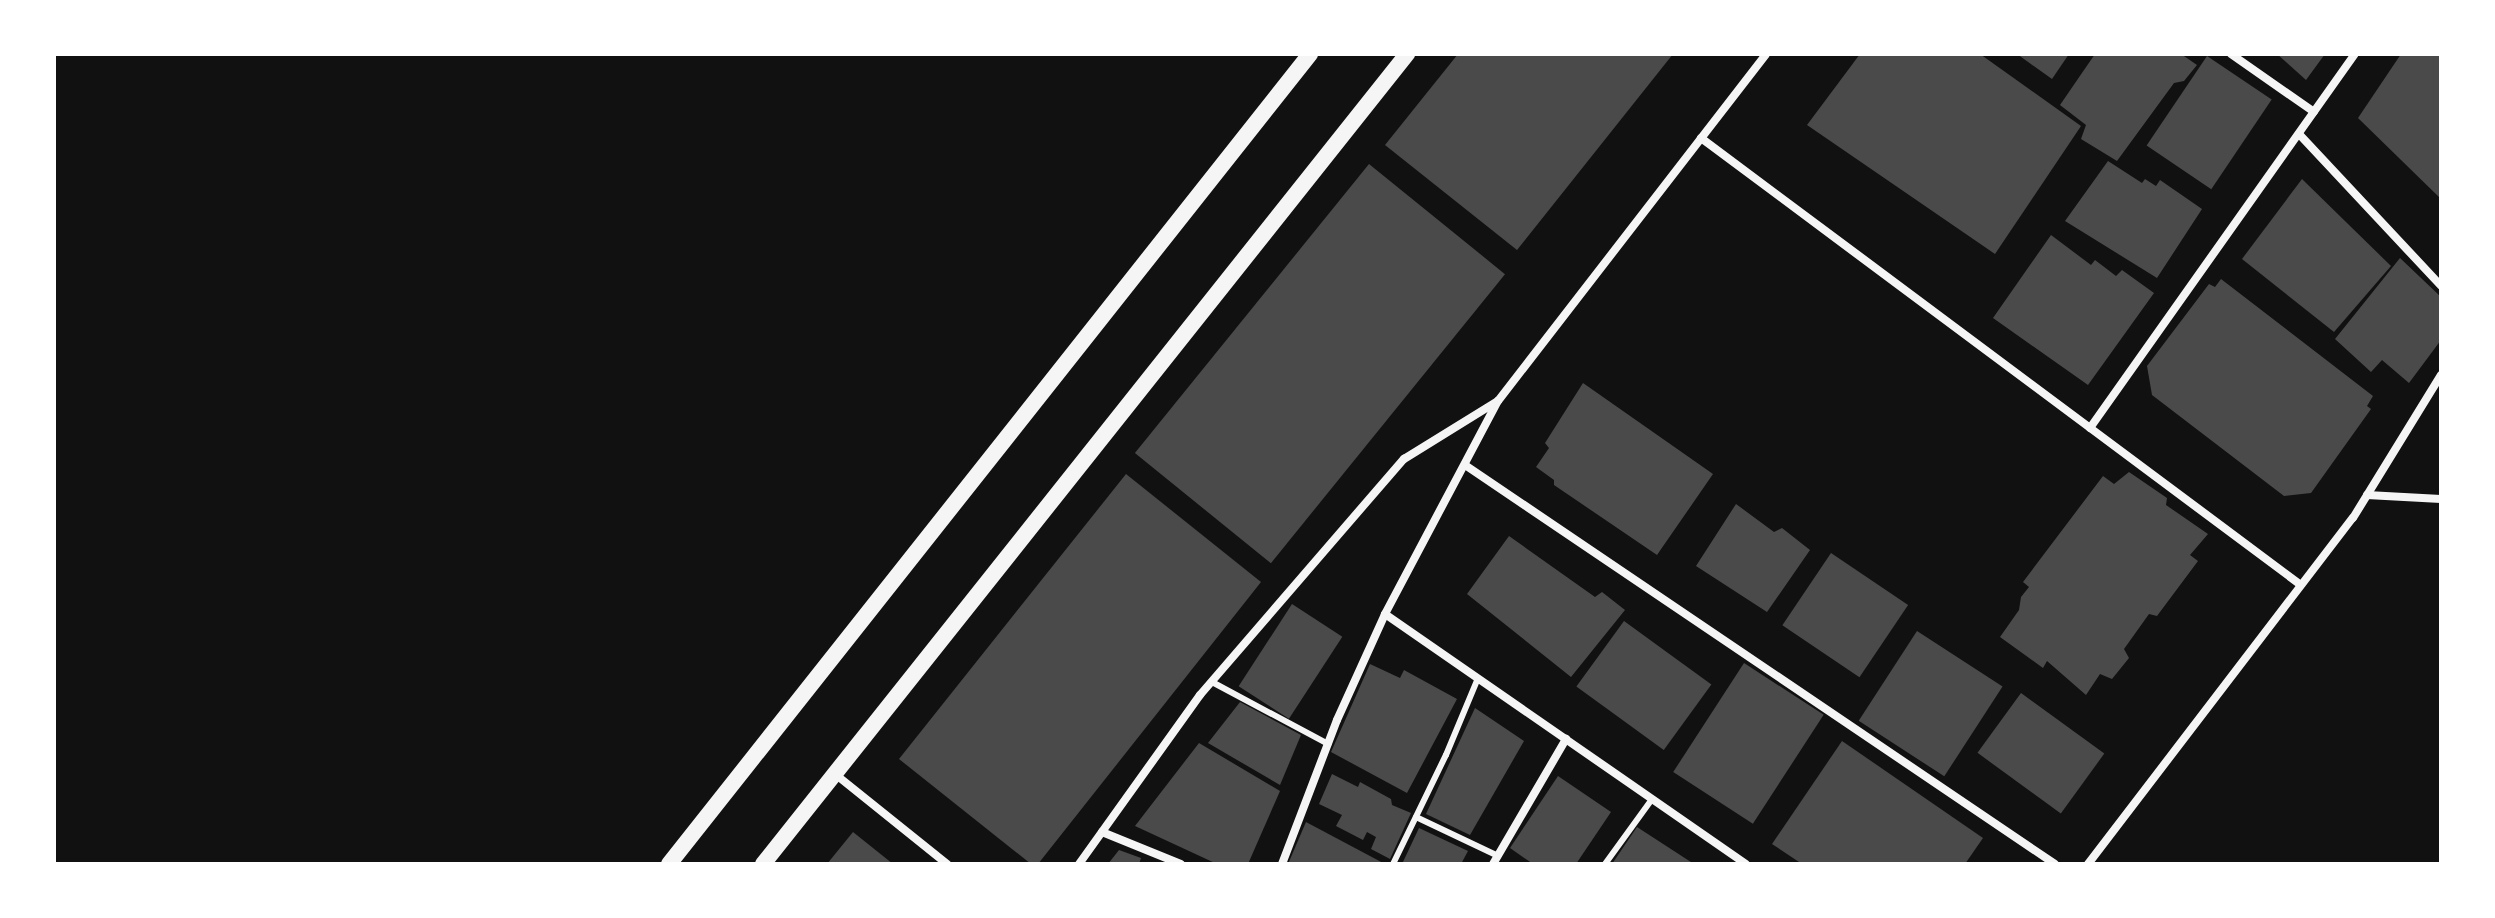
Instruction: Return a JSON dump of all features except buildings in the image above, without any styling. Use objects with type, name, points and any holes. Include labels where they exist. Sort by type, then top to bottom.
[{"type":"main road","points":[[669,864],[1310,54]]},
{"type":"main road","points":[[763,864],[1407,54]]},
{"type":"street","points":[[1282,864],[1328,744],[1385,614],[1498,401],[1766,54]]},
{"type":"street","points":[[2231,54],[2314,112]]},
{"type":"street","points":[[2090,428],[2355,54]]},
{"type":"street","points":[[2299,134],[2441,286]]},
{"type":"street","points":[[1701,138],[2301,585]]},
{"type":"street","points":[[2088,864],[2367,495],[2441,375]]},
{"type":"street","points":[[1079,864],[1212,682],[1404,459],[1498,401]]},
{"type":"street","points":[[1465,465],[2055,864]]},
{"type":"street","points":[[2367,495],[2441,499]]},
{"type":"street","points":[[1385,614],[1746,864]]},
{"type":"street","points":[[1496,860],[1566,739]]},
{"type":"street","points":[[835,774],[947,864]]},
{"type":"street","points":[[1102,832],[1181,864]]},
{"type":"lane","points":[[1393,864],[1478,678]]},
{"type":"lane","points":[[1212,682],[1328,744]]},
{"type":"lane","points":[[1605,864],[1652,799]]},
{"type":"lane","points":[[1416,817],[1496,860]]}]
